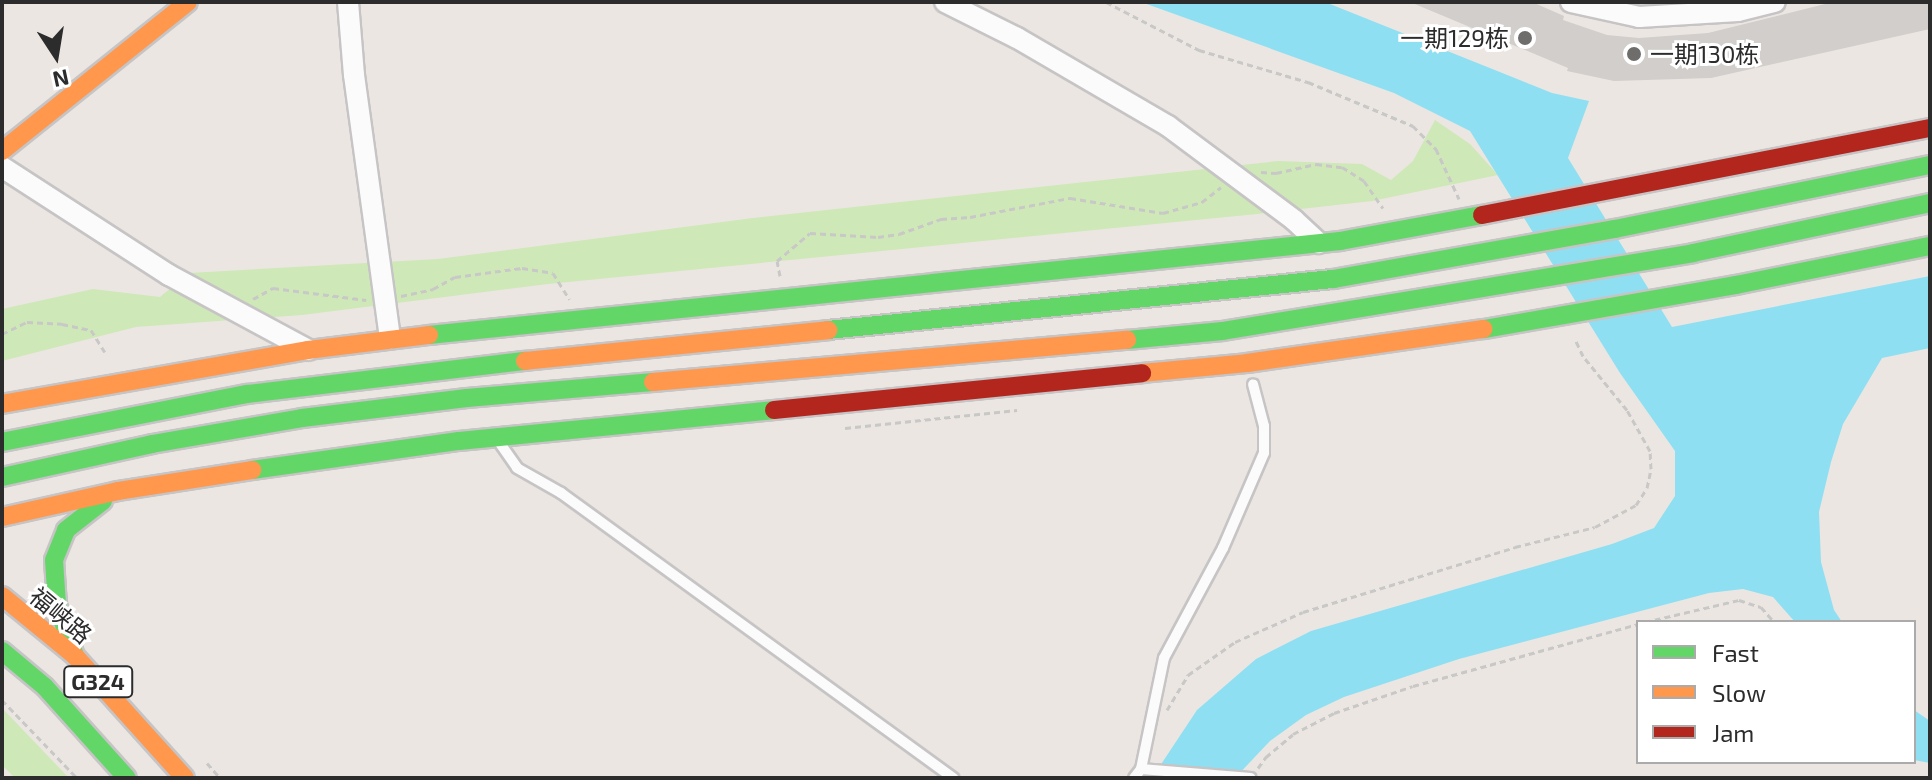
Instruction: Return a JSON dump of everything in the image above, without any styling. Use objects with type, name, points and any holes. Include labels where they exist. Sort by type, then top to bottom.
[{"type":"main road","points":[[2,151],[188,2]]},
{"type":"main road","points":[[2,404],[308,350],[390,339],[1319,243],[1596,195],[1930,128]]},
{"type":"main road","points":[[1615,229],[1930,146]]},
{"type":"main road","points":[[2,442],[247,394],[503,363],[1225,293],[1333,279],[1615,229],[1930,165]]},
{"type":"main road","points":[[2,477],[152,444],[302,418],[467,398],[1223,331],[1662,258],[1930,203]]},
{"type":"main road","points":[[1704,250],[1803,248],[1862,237]]},
{"type":"main road","points":[[2,517],[118,491],[312,460],[496,437],[1247,363],[1579,314],[1930,246]]},
{"type":"main road","points":[[75,656],[57,605],[56,547],[76,519],[118,491]]},
{"type":"main road","name":"福峡路","points":[[2,596],[75,656],[185,778]]},
{"type":"main road","name":"G324","points":[[2,651],[45,687],[127,778]]},
{"type":"street","points":[[348,2],[382,300],[390,339]]},
{"type":"street","points":[[945,2],[1017,38],[1168,126],[1319,243]]},
{"type":"street","points":[[1571,2],[1639,17],[1738,11],[1775,2]]},
{"type":"street","points":[[2,167],[169,275],[308,350]]},
{"type":"lane","points":[[1248,777],[1153,772],[1138,774],[1164,658],[1223,548],[1264,453],[1264,426],[1253,384]]},
{"type":"lane","points":[[496,437],[517,468],[574,502],[953,778]]},
{"type":"path","points":[[1106,2],[1199,50],[1308,82],[1413,126],[1436,149],[1454,183],[1465,218]]},
{"type":"path","points":[[780,276],[777,261],[810,233],[878,237],[941,219],[1070,198],[1163,213],[1202,202],[1249,172],[1276,173],[1316,164],[1342,167],[1364,181],[1383,208]]},
{"type":"path","points":[[238,311],[273,288],[382,300],[433,289],[455,277],[522,268],[553,273],[583,319]]},
{"type":"path","points":[[2,334],[27,322],[62,324],[91,330],[105,352]]},
{"type":"path","points":[[1166,712],[1188,675],[1235,642],[1303,612],[1515,547],[1595,527],[1636,505],[1647,488],[1651,469],[1650,451],[1627,410],[1583,356],[1575,339]]},
{"type":"path","points":[[845,428],[907,424],[1024,409]]},
{"type":"path","points":[[1654,620],[1739,600],[1761,607],[1772,620]]},
{"type":"path","points":[[1248,777],[1293,734],[1334,713],[1413,686],[1636,625]]},
{"type":"path","points":[[2,700],[77,778]]},
{"type":"path","points":[[200,755],[220,778]]},
{"type":"green space","points":[[1435,120],[1470,144],[1498,175],[1372,201],[1257,214],[548,284],[302,315],[136,327],[2,361],[2,309],[93,289],[160,297],[189,273],[438,259],[753,218],[1278,161],[1362,164],[1391,180],[1413,161]]},
{"type":"green space","points":[[2,708],[69,778],[15,778],[2,765]]},
{"type":"water","points":[[1141,2],[1325,2],[1552,93],[1589,101],[1568,158],[1672,327],[1930,276],[1930,348],[1882,358],[1843,424],[1831,462],[1819,512],[1821,562],[1834,610],[1841,620],[1793,620],[1773,597],[1743,589],[1709,593],[1459,659],[1344,697],[1306,715],[1270,741],[1235,778],[1152,778],[1197,710],[1256,659],[1311,631],[1612,544],[1654,528],[1675,496],[1675,451],[1620,373],[1470,131],[1394,93]]},
{"type":"water","points":[[1916,711],[1930,721],[1930,763],[1916,760]]},
{"type":"building","points":[[1410,2],[1532,2],[1564,16],[1563,20],[1607,35],[1639,38],[1708,33],[1833,2],[1928,2],[1930,29],[1711,78],[1614,81],[1567,71],[1568,68]]},
{"type":"traffic: fast","points":[[828,330],[1333,279],[1615,229],[1930,165]]},
{"type":"traffic: fast","points":[[1127,340],[1223,331],[1693,253],[1930,203]]},
{"type":"traffic: fast","points":[[429,335],[1340,241],[1482,215]]},
{"type":"traffic: fast","points":[[1484,329],[1736,285],[1930,246]]},
{"type":"traffic: fast","points":[[2,442],[247,394],[525,361]]},
{"type":"traffic: fast","points":[[2,477],[152,444],[302,418],[467,398],[653,382]]},
{"type":"traffic: fast","points":[[252,470],[459,441],[774,410]]},
{"type":"traffic: fast","points":[[75,656],[57,605],[54,560],[66,530],[103,501]]},
{"type":"traffic: fast","points":[[2,651],[45,687],[127,778]]},
{"type":"traffic: slow","points":[[2,151],[188,2]]},
{"type":"traffic: slow","points":[[1142,373],[1247,363],[1484,329]]},
{"type":"traffic: slow","points":[[525,361],[828,330]]},
{"type":"traffic: slow","points":[[2,404],[308,350],[429,335]]},
{"type":"traffic: slow","points":[[653,382],[1127,340]]},
{"type":"traffic: slow","points":[[2,517],[118,491],[252,470]]},
{"type":"traffic: slow","points":[[2,596],[75,656],[185,778]]},
{"type":"traffic: jam","points":[[1482,215],[1930,128]]},
{"type":"traffic: jam","points":[[774,410],[1142,373]]},
{"type":"place","name":"一期129栋","points":[[1525,38]]},
{"type":"place","name":"一期130栋","points":[[1634,54]]}]
